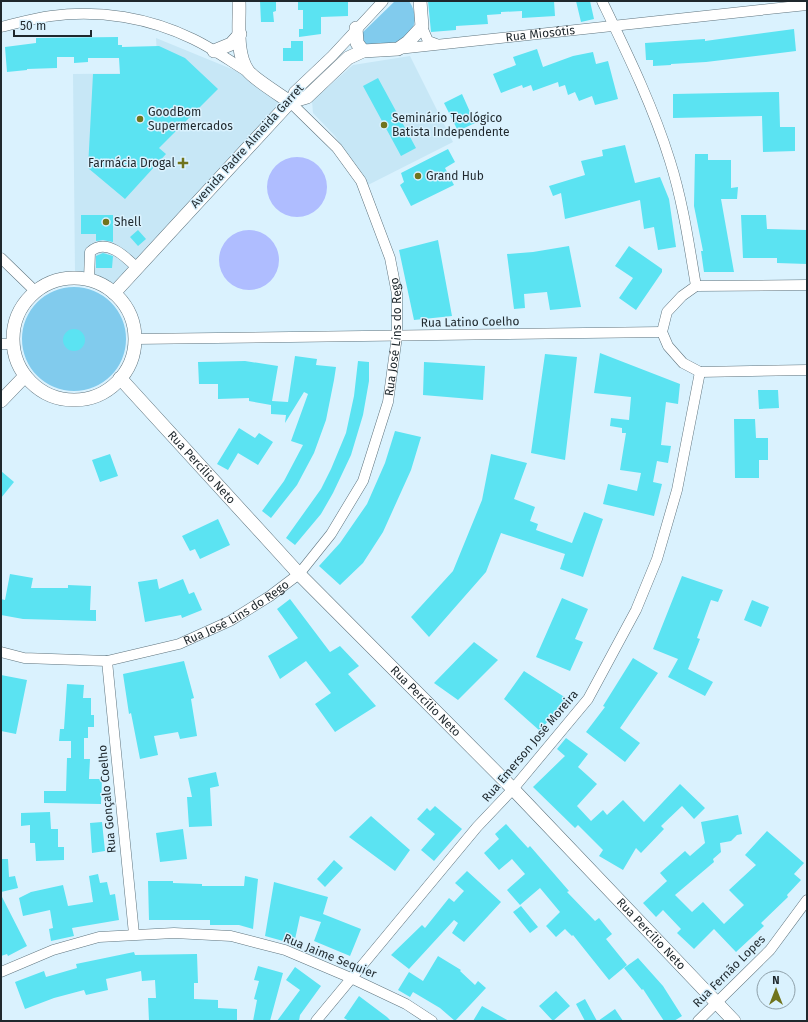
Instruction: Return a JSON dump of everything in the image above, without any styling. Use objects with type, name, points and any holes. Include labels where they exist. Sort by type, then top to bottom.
[{"type":"main road","points":[[239,1],[242,60],[248,72]]},
{"type":"main road","points":[[398,49],[408,42],[422,26],[418,3]]},
{"type":"main road","points":[[356,28],[357,43],[363,51]]},
{"type":"main road","points":[[214,51],[231,44],[240,34]]},
{"type":"main road","name":"Rua Miosótis","points":[[290,102],[306,97],[348,58],[363,51],[398,49]]},
{"type":"main road","name":"Rua José Lins do Rego","points":[[248,72],[290,102]]},
{"type":"main road","name":"Avenida Padre Almeida Garret","points":[[114,293],[290,102]]},
{"type":"main road","points":[[75,278],[89,280],[102,285],[114,293],[123,302],[130,314],[134,326],[135,339],[131,360],[120,378],[102,392],[80,400],[64,399],[49,395],[36,387],[25,376],[7,344],[13,332],[17,315],[26,300],[35,291],[47,284],[60,279],[75,278]]},
{"type":"main road","points":[[1,401],[25,376]]},
{"type":"main road","name":"Rua Percílio Neto","points":[[120,378],[298,574],[513,790],[734,1021]]},
{"type":"street","name":"Avenida Padre Almeida Garret","points":[[290,102],[294,92],[332,56],[356,28],[383,1]]},
{"type":"street","points":[[602,1],[654,114],[670,161],[683,213],[696,286]]},
{"type":"street","name":"Rua Miosótis","points":[[398,49],[614,27],[762,6],[807,5]]},
{"type":"street","name":"Rua José Lins do Rego","points":[[1,27],[51,16],[84,13],[121,17],[161,26],[193,39],[248,72]]},
{"type":"street","points":[[422,26],[428,41],[436,44]]},
{"type":"street","name":"Rua José Lins do Rego","points":[[1,652],[24,658],[107,661],[179,644],[230,621],[270,596],[298,574],[331,534],[363,481],[388,402],[397,336],[397,294],[390,258],[361,181],[338,148],[290,102]]},
{"type":"street","points":[[89,280],[90,252],[97,248],[113,249],[118,251],[137,268]]},
{"type":"street","points":[[1,258],[35,291]]},
{"type":"street","points":[[807,285],[696,286],[682,296],[667,312],[662,332],[668,346],[683,363],[700,372],[807,370]]},
{"type":"street","name":"Rua Latino Coelho","points":[[135,339],[662,332]]},
{"type":"street","name":"Rua Emerson José Moreira","points":[[316,1021],[477,827],[513,790],[588,699],[636,610],[657,559],[677,490],[700,372]]},
{"type":"street","name":"Rua Gonçalo Coelho","points":[[107,661],[134,934]]},
{"type":"street","name":"Rua Fernão Lopes","points":[[698,1021],[770,950],[807,900]]},
{"type":"street","name":"Rua Jaime Sequier","points":[[1,972],[53,950],[99,937],[174,933],[231,936],[285,950],[352,978],[406,1004],[432,1021]]},
{"type":"shaded area","points":[[395,1],[409,1],[414,12],[414,24],[407,37],[401,41],[385,45],[362,44],[360,35]]},
{"type":"shaded area","points":[[156,38],[239,72],[283,103],[114,289],[104,282],[75,272],[73,74],[158,73]]},
{"type":"shaded area","name":"Seminário Teológico Batista Independente","points":[[410,56],[453,142],[366,186],[351,159],[335,136],[313,113],[312,101],[353,65]]},
{"type":"shaded area","points":[[291,157],[303,157],[314,162],[322,170],[327,181],[325,199],[314,212],[303,217],[291,217],[280,212],[272,204],[267,193],[267,181],[272,170],[280,162]]},
{"type":"shaded area","points":[[243,230],[255,230],[266,235],[274,243],[279,254],[277,272],[266,285],[255,290],[243,290],[232,285],[224,277],[219,266],[219,254],[224,243],[232,235]]},
{"type":"shaded area","points":[[74,287],[94,291],[111,302],[122,319],[126,339],[122,359],[111,376],[94,387],[74,391],[54,387],[37,376],[26,359],[22,339],[26,319],[37,302],[54,291]]},
{"type":"building","points":[[260,1],[276,1],[276,11],[273,12],[274,22],[261,22]]},
{"type":"building","points":[[298,1],[348,1],[348,16],[321,17],[321,34],[299,37],[299,29],[303,29],[303,10],[298,10]]},
{"type":"building","points":[[428,1],[554,1],[555,16],[522,18],[522,11],[501,12],[501,14],[487,15],[488,24],[456,26],[456,30],[431,32]]},
{"type":"building","points":[[576,1],[590,1],[594,19],[581,22]]},
{"type":"building","points":[[794,29],[796,51],[671,65],[653,66],[653,60],[646,60],[645,43],[705,39],[705,41]]},
{"type":"building","name":"GoodBom Supermercados","points":[[118,37],[118,45],[122,45],[122,47],[159,46],[185,58],[218,89],[159,148],[166,154],[125,199],[88,168],[93,74],[120,74],[119,58],[88,58],[88,62],[74,63],[74,57],[57,57],[57,68],[27,69],[7,72],[5,47],[36,43],[36,38]]},
{"type":"building","points":[[291,41],[303,41],[303,61],[283,61],[283,48],[291,48]]},
{"type":"building","points":[[537,49],[543,67],[573,56],[593,52],[596,64],[608,61],[618,99],[595,105],[592,96],[579,101],[575,92],[568,95],[565,85],[559,87],[558,82],[533,91],[531,85],[523,88],[522,85],[501,93],[493,74],[516,65],[513,57]]},
{"type":"building","points":[[378,78],[416,148],[401,156],[363,86]]},
{"type":"building","points":[[779,92],[780,127],[795,127],[795,151],[763,152],[762,116],[673,118],[673,94]]},
{"type":"building","points":[[462,94],[475,123],[458,131],[444,103]]},
{"type":"building","points":[[625,145],[635,183],[660,177],[669,199],[676,247],[658,250],[654,227],[644,229],[640,200],[565,219],[561,193],[553,196],[549,186],[585,175],[581,161],[603,156],[602,150]]},
{"type":"building","name":"Grand Hub","points":[[448,149],[455,162],[445,168],[454,185],[411,206],[400,185],[404,182],[401,173]]},
{"type":"building","points":[[695,154],[708,154],[708,160],[731,160],[731,188],[738,187],[737,199],[721,199],[734,272],[704,272],[701,251],[703,251],[694,206]]},
{"type":"building","points":[[81,215],[113,215],[113,242],[103,240],[96,241],[96,234],[81,234]]},
{"type":"building","points":[[741,215],[766,215],[767,229],[807,230],[807,264],[777,263],[777,258],[743,258]]},
{"type":"building","points":[[138,230],[146,239],[138,246],[130,237]]},
{"type":"building","points":[[438,240],[452,316],[414,320],[399,250]]},
{"type":"building","points":[[569,246],[581,307],[550,310],[547,292],[524,294],[525,308],[514,309],[507,254],[533,252]]},
{"type":"building","points":[[629,246],[662,269],[662,272],[636,310],[619,298],[633,278],[615,266]]},
{"type":"building","points":[[103,253],[113,256],[112,268],[96,268],[96,256]]},
{"type":"building","points":[[74,329],[82,332],[85,340],[82,348],[74,351],[66,348],[63,340],[66,332]]},
{"type":"building","points":[[600,353],[680,384],[678,404],[666,402],[661,445],[671,446],[668,463],[657,461],[653,482],[662,484],[654,516],[603,504],[608,484],[637,491],[641,473],[620,470],[626,433],[622,433],[622,428],[610,426],[611,418],[629,420],[631,397],[594,393]]},
{"type":"building","points":[[545,354],[577,357],[565,460],[531,453]]},
{"type":"building","points":[[295,356],[317,359],[316,365],[336,367],[326,420],[314,453],[297,485],[271,518],[262,511],[284,481],[303,445],[291,441],[308,394],[304,392],[285,423],[286,415],[271,414],[271,405],[249,401],[249,398],[218,399],[218,384],[199,384],[198,362],[245,361],[278,366],[272,401],[288,402]]},
{"type":"building","points":[[358,361],[369,362],[369,381],[363,415],[351,455],[321,514],[295,545],[286,538],[321,489],[346,433],[354,396]]},
{"type":"building","points":[[424,362],[485,366],[483,400],[423,395]]},
{"type":"building","points":[[758,390],[778,390],[779,408],[759,409]]},
{"type":"building","points":[[734,419],[755,419],[756,438],[768,438],[768,460],[759,460],[759,478],[735,478]]},
{"type":"building","points":[[239,428],[255,438],[259,433],[273,442],[258,465],[238,453],[228,470],[217,464]]},
{"type":"building","points":[[395,431],[421,437],[411,470],[383,532],[363,563],[340,585],[319,566],[340,543],[367,504],[385,463]]},
{"type":"building","points":[[110,454],[118,476],[100,482],[92,460]]},
{"type":"building","points":[[491,454],[527,463],[514,499],[535,507],[530,521],[538,524],[536,530],[572,543],[584,512],[603,519],[583,577],[560,569],[565,554],[501,533],[486,572],[429,637],[411,617],[453,571],[482,500]]},
{"type":"building","points":[[1,471],[14,482],[1,498]]},
{"type":"building","points":[[218,519],[230,545],[200,559],[195,549],[190,551],[182,536]]},
{"type":"building","points":[[10,574],[33,578],[31,588],[68,588],[68,585],[91,586],[90,610],[96,610],[96,621],[23,619],[1,615],[1,599],[5,600]]},
{"type":"building","points":[[682,576],[723,590],[718,602],[711,600],[697,638],[700,639],[688,669],[713,682],[705,696],[668,677],[678,659],[653,649]]},
{"type":"building","points":[[157,579],[159,589],[183,579],[189,594],[194,592],[202,610],[182,618],[181,615],[145,622],[138,582]]},
{"type":"building","points":[[562,598],[588,609],[575,639],[583,642],[570,671],[536,657]]},
{"type":"building","points":[[290,599],[330,652],[340,646],[359,666],[348,674],[376,706],[335,732],[315,704],[331,693],[306,661],[280,679],[268,656],[298,638],[277,609]]},
{"type":"building","points":[[752,600],[769,607],[761,627],[744,620]]},
{"type":"building","points":[[474,642],[498,660],[458,700],[434,683]]},
{"type":"building","points":[[633,658],[658,673],[620,728],[640,743],[625,762],[586,732],[605,707],[603,706]]},
{"type":"building","points":[[184,661],[194,698],[191,699],[197,736],[180,739],[178,732],[154,736],[158,755],[140,759],[131,713],[129,714],[123,674]]},
{"type":"building","points":[[524,671],[566,698],[540,731],[504,699]]},
{"type":"building","points":[[1,675],[27,680],[16,734],[1,731]]},
{"type":"building","points":[[67,684],[84,685],[83,698],[91,698],[91,715],[94,715],[94,727],[88,727],[88,738],[84,738],[84,759],[90,759],[89,779],[102,779],[101,804],[44,803],[44,791],[66,791],[67,758],[71,758],[71,741],[59,741],[60,729],[64,729]]},
{"type":"building","points":[[566,738],[588,754],[578,767],[597,784],[577,806],[591,821],[603,810],[607,815],[623,800],[644,822],[680,784],[705,808],[694,819],[682,806],[661,826],[664,829],[641,853],[636,848],[623,870],[599,856],[603,850],[578,825],[575,828],[533,787],[565,756],[557,749]]},
{"type":"building","points":[[216,772],[219,786],[210,788],[212,826],[189,827],[187,797],[192,797],[188,778]]},
{"type":"building","points":[[435,806],[462,829],[434,861],[421,850],[435,834],[417,819],[427,808],[430,811]]},
{"type":"building","points":[[50,812],[51,829],[58,829],[58,847],[64,847],[64,860],[36,861],[35,843],[30,843],[30,825],[21,826],[21,813]]},
{"type":"building","points":[[738,815],[742,834],[737,835],[731,841],[720,843],[721,852],[713,859],[714,862],[675,895],[692,912],[703,902],[724,924],[744,905],[729,890],[756,865],[745,855],[767,831],[804,863],[794,874],[801,880],[787,895],[788,897],[761,923],[764,926],[736,952],[714,929],[694,949],[677,933],[681,929],[663,910],[656,917],[643,903],[667,881],[660,873],[685,851],[690,856],[705,843],[701,822]]},
{"type":"building","points":[[371,816],[410,850],[395,871],[349,837]]},
{"type":"building","points":[[102,822],[105,851],[92,853],[90,823]]},
{"type":"building","points":[[506,824],[528,848],[530,846],[569,891],[567,892],[595,921],[599,918],[612,934],[606,939],[627,965],[609,980],[573,935],[572,936],[565,929],[556,937],[546,926],[560,912],[540,888],[520,905],[507,890],[525,874],[512,859],[499,870],[484,853],[499,839],[495,834]]},
{"type":"building","points":[[183,829],[187,859],[160,862],[156,833]]},
{"type":"building","points":[[1,859],[8,859],[9,877],[15,876],[18,888],[1,892]]},
{"type":"building","points":[[334,860],[343,868],[325,887],[317,879]]},
{"type":"building","points":[[467,871],[501,902],[464,942],[452,933],[458,923],[454,920],[409,969],[391,955],[422,925],[425,928],[449,898],[454,902],[464,891],[455,883]]},
{"type":"building","points":[[98,874],[100,883],[107,882],[110,895],[115,894],[119,920],[72,928],[74,936],[51,941],[49,929],[53,928],[50,910],[23,916],[19,898],[31,892],[63,885],[68,906],[93,902],[89,876]]},
{"type":"building","points":[[245,876],[258,879],[253,929],[239,925],[210,925],[210,920],[149,920],[148,881],[173,881],[173,883],[202,884],[202,886],[244,886]]},
{"type":"building","points":[[274,882],[328,897],[323,914],[361,929],[350,956],[314,941],[321,922],[300,916],[294,944],[265,936]]},
{"type":"building","points":[[1,895],[27,946],[8,956],[7,954],[1,956]]},
{"type":"building","points":[[521,906],[538,927],[530,933],[513,912]]},
{"type":"building","points":[[134,952],[135,955],[197,954],[198,983],[194,983],[194,999],[218,1000],[218,1008],[237,1009],[237,1021],[149,1021],[148,998],[156,998],[155,980],[142,981],[141,971],[106,979],[108,990],[86,995],[84,990],[54,998],[25,1009],[15,982],[44,971],[46,977],[77,968],[76,964]]},
{"type":"building","points":[[438,956],[461,970],[460,971],[475,985],[478,981],[486,988],[455,1021],[440,1008],[413,992],[410,997],[398,990],[409,972],[423,981]]},
{"type":"building","points":[[638,958],[663,986],[682,1016],[674,1021],[664,1021],[643,989],[642,990],[624,968]]},
{"type":"building","points":[[258,966],[283,973],[270,1021],[253,1021],[257,1000],[254,999],[259,981],[254,980]]},
{"type":"building","points":[[295,967],[321,986],[300,1015],[299,1021],[277,1021],[300,990],[286,980]]},
{"type":"building","points":[[556,991],[570,1006],[553,1021],[539,1006]]},
{"type":"building","points":[[359,996],[391,1021],[349,1021],[344,1018]]},
{"type":"building","points":[[585,999],[597,1021],[585,1021],[576,1004]]},
{"type":"building","points":[[482,1006],[509,1021],[473,1021]]},
{"type":"building","points":[[615,1009],[623,1021],[598,1021]]},
{"type":"place","name":"GoodBom Supermercados","points":[[140,119]]},
{"type":"place","name":"Seminário Teológico Batista Independente","points":[[384,125]]},
{"type":"place","name":"Farmácia Drogal","points":[[183,163]]},
{"type":"place","name":"Grand Hub","points":[[418,176]]},
{"type":"place","name":"Shell","points":[[106,222]]}]
